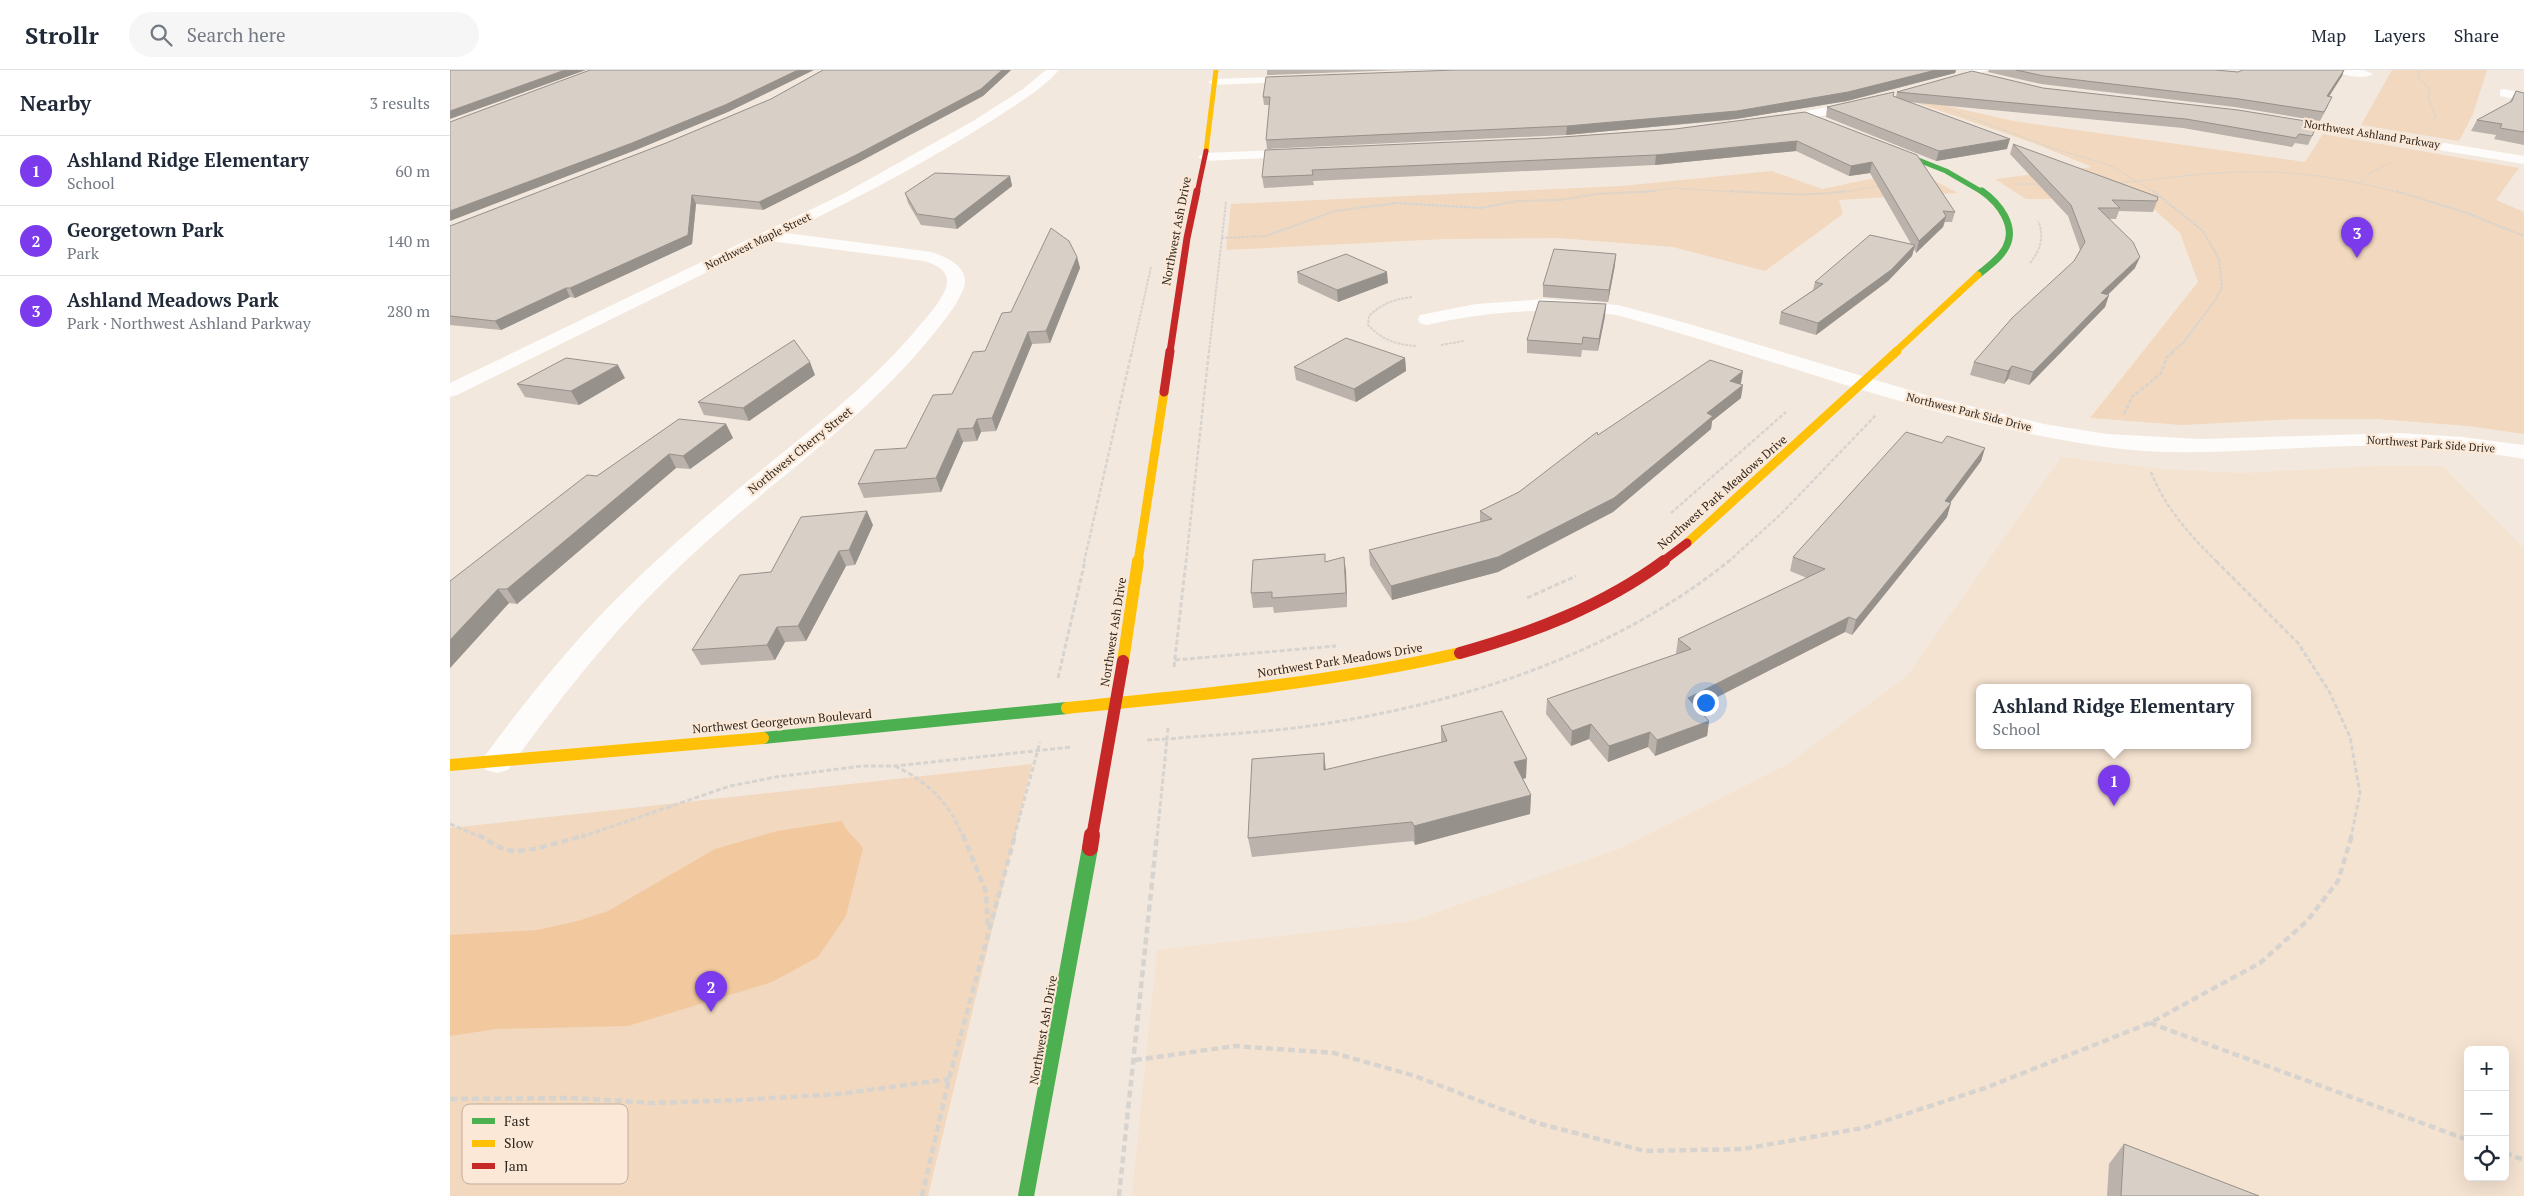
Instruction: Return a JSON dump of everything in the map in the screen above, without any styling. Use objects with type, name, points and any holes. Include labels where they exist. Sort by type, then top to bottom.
[{"type":"street","name":"Northwest Maple Street","points":[[450,391],[848,197],[920,158],[1001,110],[1053,70]]},
{"type":"street","name":"Northwest Ash Drive","points":[[1026,1196],[1110,743],[1185,248],[1205,157],[1216,70]]},
{"type":"street","points":[[1952,70],[1980,74]]},
{"type":"street","points":[[2341,70],[2367,75]]},
{"type":"street","points":[[1927,88],[1980,74]]},
{"type":"street","points":[[1214,82],[1316,78]]},
{"type":"street","points":[[2504,94],[2524,97]]},
{"type":"street","points":[[1757,124],[1807,116],[1897,97]]},
{"type":"street","points":[[1807,116],[1822,122]]},
{"type":"street","name":"Northwest Ashland Parkway","points":[[2263,118],[2524,160]]},
{"type":"street","name":"Northwest Park Meadows Drive","points":[[1116,703],[1319,680],[1406,666],[1549,627],[1611,596],[1662,564],[1698,534],[1864,384],[1998,256],[2007,244],[2009,221],[2002,208],[1976,187],[1961,178],[1876,143]]},
{"type":"street","points":[[1205,157],[1312,152]]},
{"type":"street","name":"Northwest Cherry Street","points":[[498,762],[565,673],[623,607],[746,495],[817,439],[874,387],[915,343],[954,290],[954,271],[944,262],[926,256],[768,236]]},
{"type":"street","name":"Northwest Park Side Drive","points":[[1427,319],[1495,305],[1535,303],[1587,305],[1649,318],[1864,384],[1983,418],[2044,431],[2109,441],[2241,446],[2358,439],[2417,441],[2524,452]]},
{"type":"street","name":"Northwest Georgetown Boulevard","points":[[450,765],[1116,703]]},
{"type":"path","points":[[2078,88],[2137,95]]},
{"type":"path","points":[[1880,93],[1897,97]]},
{"type":"path","points":[[1135,1060],[1235,1046],[1334,1053],[1415,1076],[1536,1123],[1645,1151],[1743,1149],[1863,1128],[1985,1088],[2150,1023],[2260,962],[2307,921],[2338,881],[2350,843],[2360,793],[2350,737],[2329,691],[2298,643],[2183,528],[2157,488],[2148,464],[2136,443],[2123,412],[2132,397],[2161,373],[2167,357],[2182,343],[2216,299],[2222,287],[2219,259],[2203,231],[2139,181],[2095,159],[2049,147],[1970,116],[1938,106]]},
{"type":"path","points":[[1580,134],[1653,129],[1736,119]]},
{"type":"path","points":[[1118,1196],[1135,1060],[1175,660],[1213,336],[1221,238],[1232,156]]},
{"type":"path","points":[[2115,183],[2272,172],[2316,176],[2359,183],[2450,207],[2524,236]]},
{"type":"path","points":[[1976,187],[1996,184],[2042,184]]},
{"type":"path","points":[[1221,238],[1266,236],[1335,211],[1396,202],[1480,208],[1517,201],[1559,200],[1597,194],[1638,194],[1673,188],[1820,195],[1883,186]]},
{"type":"path","points":[[2026,267],[2036,257],[2040,244],[2040,224],[2036,218]]},
{"type":"path","points":[[922,1196],[949,1079],[1037,751],[1051,710],[1152,262]]},
{"type":"path","points":[[450,824],[482,837],[494,845],[513,851],[554,844],[611,828],[730,786],[825,770],[862,766],[895,766],[1110,743],[1272,730],[1330,723],[1423,704],[1500,681],[1634,626],[1692,589],[1722,567],[1899,394]]},
{"type":"path","points":[[1667,516],[1790,408]]},
{"type":"path","points":[[1521,601],[1581,574]]},
{"type":"path","points":[[1175,660],[1339,646]]},
{"type":"path","points":[[895,766],[919,778],[936,793],[958,824],[986,892],[989,935]]},
{"type":"path","points":[[2150,1023],[2464,1139]]},
{"type":"path","points":[[450,1099],[497,1096],[575,1098],[652,1103],[740,1100],[839,1094],[949,1079]]},
{"type":"path","points":[[2509,1154],[2524,1160]]},
{"type":"shaded area","points":[[2392,70],[2487,70],[2473,114],[2459,141],[2361,125]]},
{"type":"shaded area","points":[[1921,100],[2013,121],[2305,162],[2323,134],[2519,168],[2496,200],[2524,212],[2524,434],[2468,426],[2377,419],[2296,419],[2182,425],[2090,418],[2198,282],[2180,233],[2142,198],[2026,199],[1995,179],[2092,167],[2036,144],[1918,103]]},
{"type":"shaded area","points":[[1914,170],[1958,193],[1839,200],[1843,214],[1765,271],[1673,247],[1558,238],[1444,239],[1226,250],[1231,204],[1622,186],[1772,171],[1822,189]]},
{"type":"shaded area","points":[[2061,457],[2162,469],[2242,473],[2377,466],[2443,466],[2524,549],[2524,1196],[1132,1196],[1157,950],[1412,921],[1621,848],[1788,764],[1907,676]]},
{"type":"shaded area","points":[[1032,764],[928,1196],[450,1196],[450,828]]},
{"type":"shaded area","points":[[842,821],[846,829],[863,848],[846,916],[818,957],[772,982],[628,1026],[496,1029],[450,1036],[450,935],[537,930],[578,921],[608,911],[715,849],[777,831]]},
{"type":"building","points":[[450,70],[565,70],[450,111]]},
{"type":"building","points":[[590,70],[798,70],[725,105],[632,143],[450,211],[450,122]]},
{"type":"building","points":[[823,70],[1002,70],[981,89],[856,155],[759,202],[692,195],[688,235],[570,288],[566,288],[495,321],[450,316],[450,226],[666,143],[771,99]]},
{"type":"building","points":[[1455,70],[1936,70],[1848,92],[1737,111],[1567,126],[1266,140],[1270,97],[1263,97],[1266,77]]},
{"type":"building","points":[[2016,70],[2215,70],[2238,72],[2243,70],[2344,70],[2327,96],[2332,97],[2324,112],[2239,99],[2044,76]]},
{"type":"building","points":[[1972,71],[2043,88],[2238,110],[2318,123],[2312,136],[2299,134],[2296,138],[2186,119],[1897,92]]},
{"type":"building","points":[[2516,91],[2524,93],[2524,132],[2500,128],[2502,124],[2477,120],[2512,101]]},
{"type":"building","points":[[1894,92],[1893,96],[2010,139],[1939,151],[1827,107]]},
{"type":"building","points":[[1805,112],[1917,155],[1955,212],[1943,211],[1946,216],[1919,241],[1872,162],[1851,166],[1797,141],[1656,155],[1312,170],[1313,175],[1262,177],[1265,150],[1548,138],[1675,129]]},
{"type":"building","points":[[2013,144],[2158,197],[2157,201],[2112,200],[2120,208],[2098,208],[2133,242],[2140,257],[2101,293],[2109,295],[2033,372],[2012,366],[2008,371],[1974,362],[2012,318],[2074,261],[2085,242],[2071,205]]},
{"type":"building","points":[[935,173],[1010,176],[954,219],[917,214],[905,193]]},
{"type":"building","points":[[1051,228],[1069,241],[1077,257],[1046,331],[1028,332],[992,418],[977,419],[973,428],[958,429],[936,478],[858,484],[875,450],[906,448],[933,395],[952,394],[973,352],[985,351],[1002,313],[1011,312]]},
{"type":"building","points":[[1870,235],[1915,245],[1891,270],[1818,323],[1781,312],[1823,284],[1815,282]]},
{"type":"building","points":[[1554,249],[1616,254],[1609,290],[1543,285]]},
{"type":"building","points":[[1346,254],[1387,272],[1337,290],[1297,272]]},
{"type":"building","points":[[1539,301],[1606,304],[1599,339],[1583,337],[1582,344],[1527,340]]},
{"type":"building","points":[[1346,338],[1405,358],[1354,389],[1294,367]]},
{"type":"building","points":[[794,340],[810,362],[743,408],[698,402]]},
{"type":"building","points":[[566,358],[618,365],[571,391],[517,384]]},
{"type":"building","points":[[1710,360],[1743,371],[1730,381],[1743,385],[1707,413],[1713,416],[1614,498],[1498,557],[1391,586],[1369,550],[1492,519],[1480,511],[1519,492],[1597,432],[1598,435]]},
{"type":"building","points":[[679,419],[726,424],[683,456],[669,454],[507,589],[498,589],[450,640],[450,581],[587,475],[597,476]]},
{"type":"building","points":[[1906,432],[1942,443],[1947,436],[1985,448],[1945,501],[1951,503],[1856,620],[1849,617],[1688,698],[1709,721],[1657,740],[1650,732],[1609,746],[1591,724],[1572,731],[1547,699],[1691,649],[1678,639],[1825,569],[1793,557]]},
{"type":"building","points":[[867,511],[849,550],[839,551],[798,626],[777,627],[767,645],[692,650],[740,575],[771,572],[801,517]]},
{"type":"building","points":[[1325,554],[1325,562],[1344,557],[1346,593],[1272,598],[1272,592],[1251,593],[1253,560]]},
{"type":"building","points":[[1502,711],[1527,759],[1514,762],[1531,795],[1414,826],[1412,822],[1248,838],[1252,759],[1324,753],[1324,770],[1447,741],[1441,726]]},
{"type":"building","points":[[2124,1144],[2259,1196],[2121,1196]]},
{"type":"traffic: fast","points":[[1888,148],[1924,161],[1968,182],[1987,195],[2002,210],[2009,226],[2007,245],[1998,257],[1978,275]]},
{"type":"traffic: fast","points":[[763,738],[1067,708]]},
{"type":"traffic: fast","points":[[1026,1196],[1090,848]]},
{"type":"traffic: slow","points":[[1206,151],[1216,70]]},
{"type":"traffic: slow","points":[[1687,543],[1978,275]]},
{"type":"traffic: slow","points":[[1123,661],[1164,392]]},
{"type":"traffic: slow","points":[[1067,708],[1265,688],[1363,674],[1460,653]]},
{"type":"traffic: slow","points":[[450,765],[763,738]]},
{"type":"traffic: jam","points":[[1164,392],[1187,238],[1206,151]]},
{"type":"traffic: jam","points":[[1460,653],[1522,634],[1580,610],[1635,580],[1687,543]]},
{"type":"traffic: jam","points":[[1090,848],[1123,661]]},
{"type":"place","name":"Ashland Meadows Park","points":[[2357,258]]},
{"type":"place","name":"Ashland Ridge Elementary","points":[[2114,806]]},
{"type":"place","name":"Georgetown Park","points":[[711,1012]]}]
